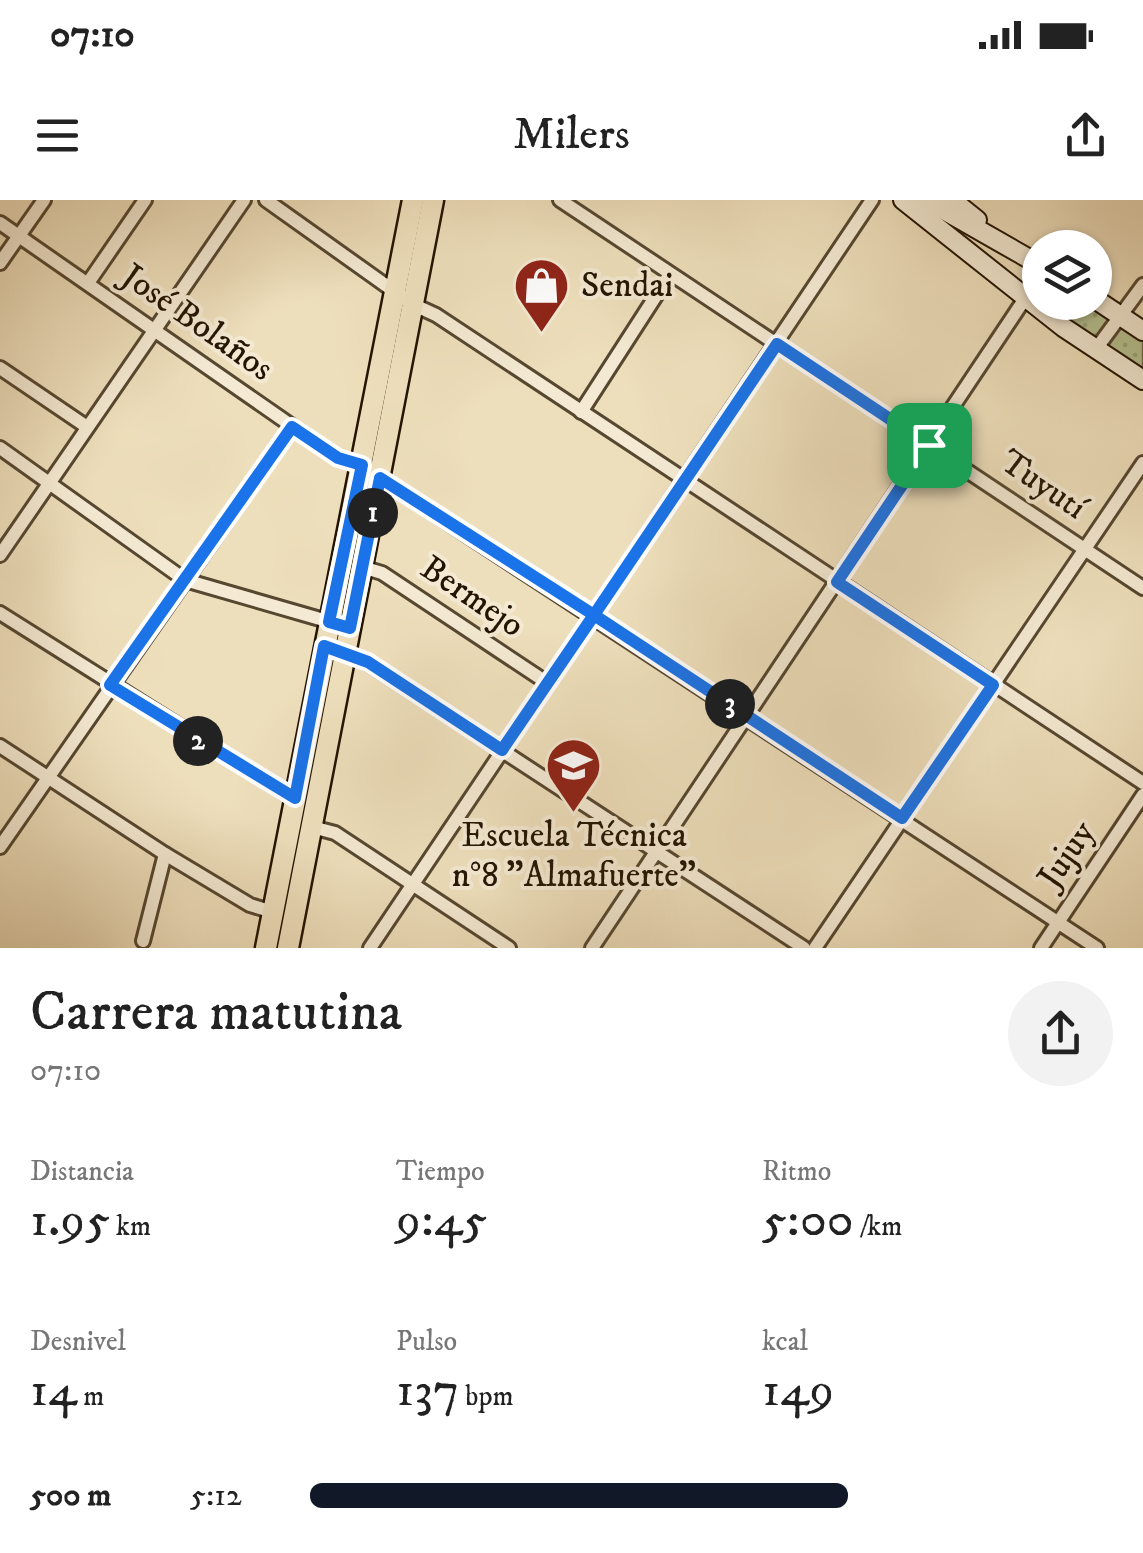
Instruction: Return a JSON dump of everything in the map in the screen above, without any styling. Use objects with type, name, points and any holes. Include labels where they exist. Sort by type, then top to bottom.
[{"type":"main road","points":[[266,948],[413,200]]},
{"type":"main road","points":[[288,948],[433,200]]},
{"type":"main road","points":[[886,200],[948,238]]},
{"type":"main road","points":[[903,200],[1022,294]]},
{"type":"main road","points":[[926,200],[1022,253]]},
{"type":"main road","points":[[953,200],[1005,242]]},
{"type":"main road","points":[[1112,310],[1143,331]]},
{"type":"main road","points":[[1057,320],[1143,380]]},
{"type":"street","points":[[0,263],[44,200]]},
{"type":"street","points":[[88,283],[145,200]]},
{"type":"street","points":[[0,555],[244,200]]},
{"type":"street","points":[[266,200],[412,304],[684,478],[1143,783]]},
{"type":"street","name":"Tuyutí","points":[[560,200],[1143,588]]},
{"type":"street","points":[[370,948],[872,200]]},
{"type":"street","name":"José Bolaños","points":[[0,223],[338,458],[362,465]]},
{"type":"street","points":[[582,412],[670,274]]},
{"type":"street","points":[[1096,349],[1143,285]]},
{"type":"street","points":[[592,948],[1022,306]]},
{"type":"street","points":[[0,368],[86,427]]},
{"type":"street","points":[[0,847],[292,427]]},
{"type":"street","points":[[0,448],[185,580],[350,628]]},
{"type":"street","points":[[814,948],[1143,463]]},
{"type":"street","points":[[380,478],[1097,948]]},
{"type":"street","name":"Bermejo","points":[[362,567],[382,573],[546,682]]},
{"type":"street","points":[[0,613],[295,798]]},
{"type":"street","points":[[324,646],[346,653],[502,750],[804,948]]},
{"type":"street","points":[[0,746],[165,854],[250,904],[273,912]]},
{"type":"street","name":"Jujuy","points":[[1041,948],[1143,795]]},
{"type":"street","points":[[312,826],[335,834],[509,948]]},
{"type":"street","points":[[143,941],[165,854]]},
{"type":"green space","points":[[1112,312],[1143,331],[1143,380],[1058,320],[1112,320]]},
{"type":"place","name":"Sendai","points":[[542,335]]},
{"type":"place","name":"Escuela Técnica n°8 \"Almafuerte\"","points":[[574,814]]},
{"type":"route","points":[[929,445],[777,344],[594,615],[380,478],[350,628],[329,622],[362,465],[338,458],[292,427],[110,685],[295,798],[324,646],[368,662],[502,750],[594,615],[902,818],[993,685],[837,582],[929,445]]}]
